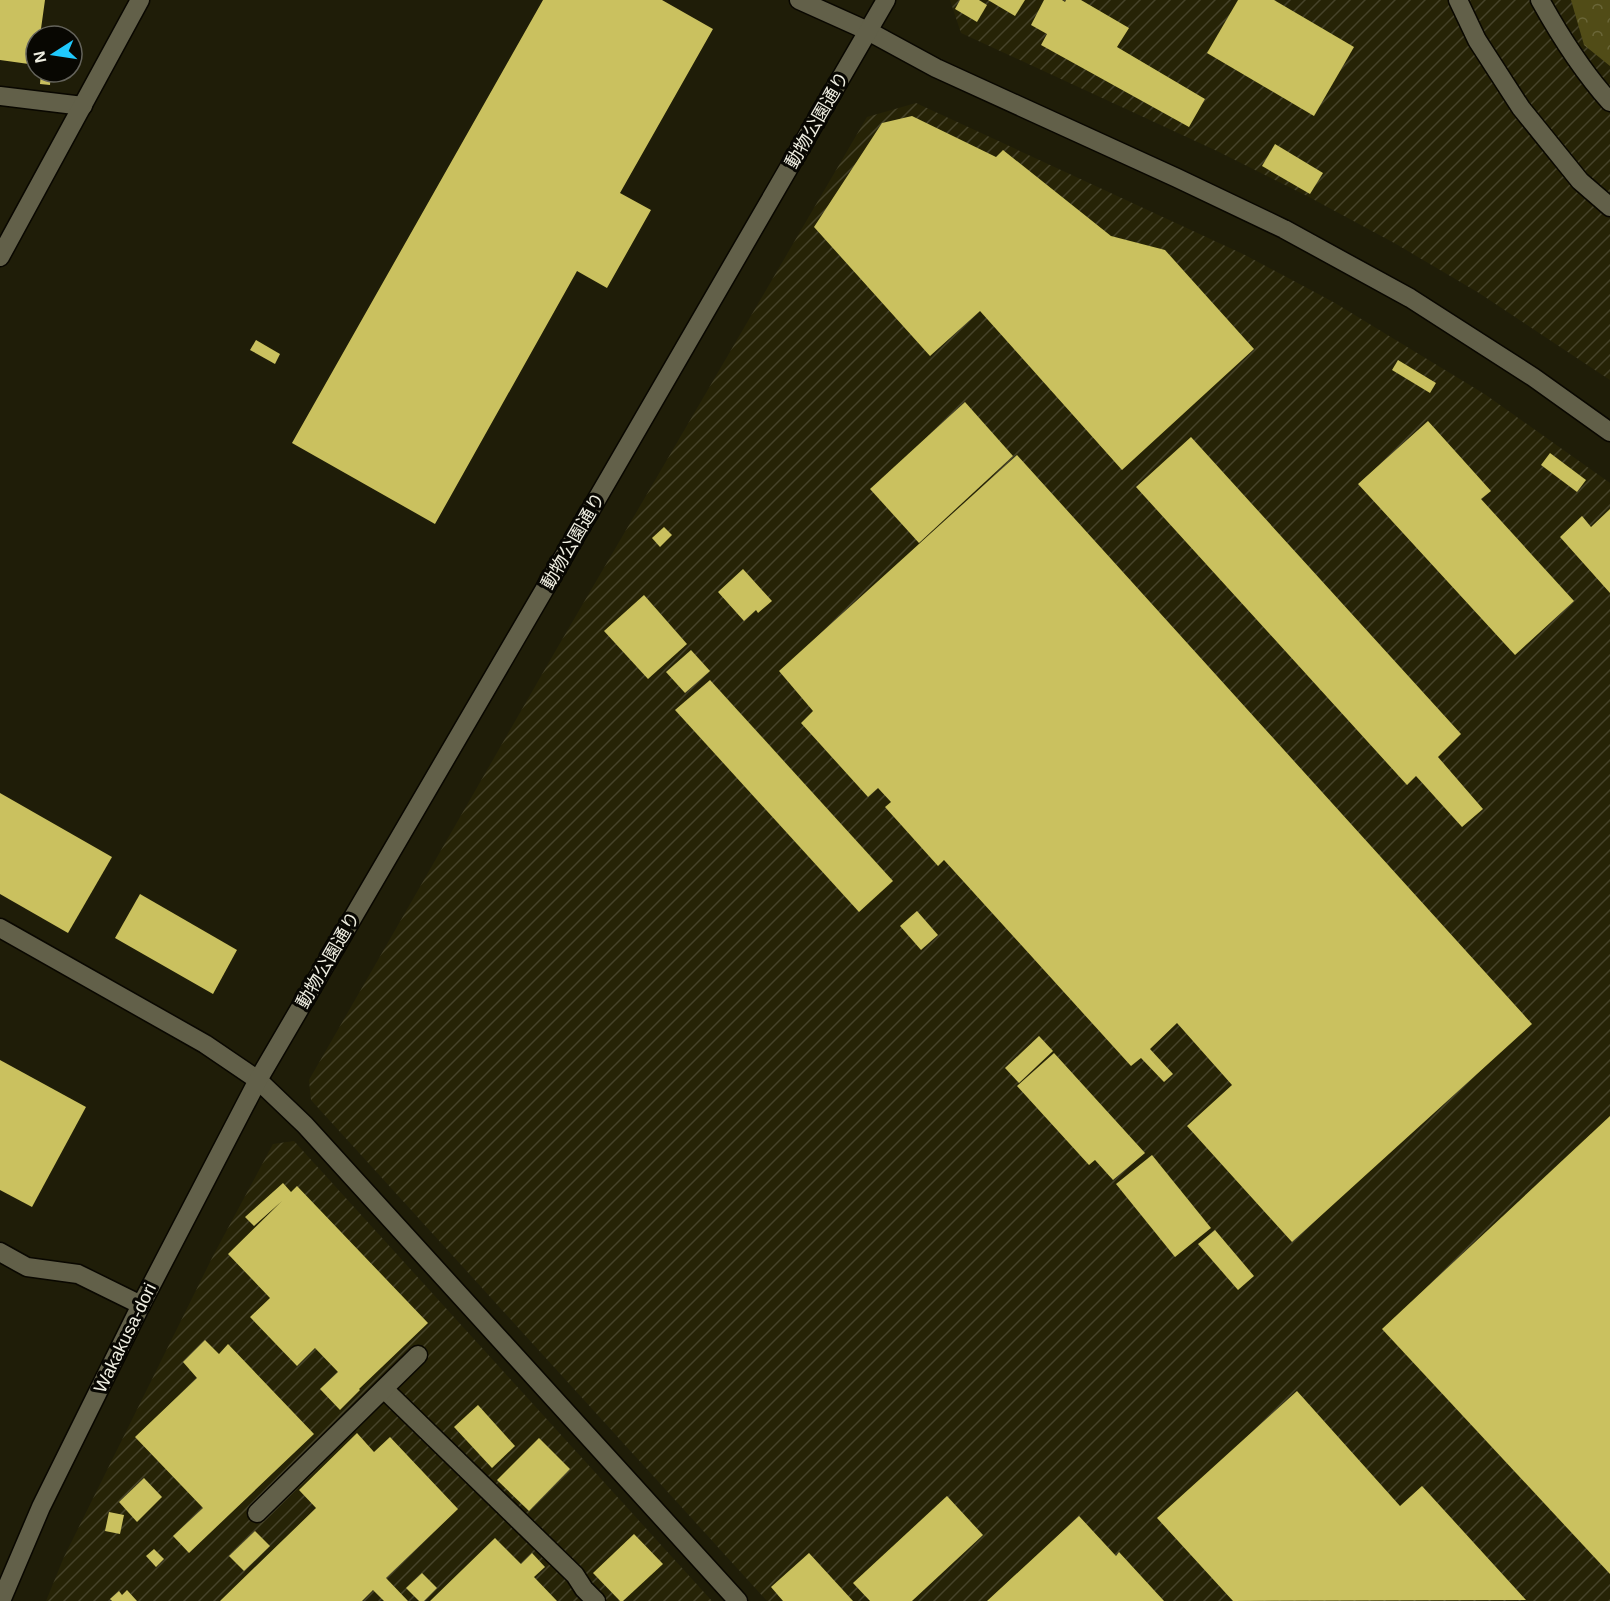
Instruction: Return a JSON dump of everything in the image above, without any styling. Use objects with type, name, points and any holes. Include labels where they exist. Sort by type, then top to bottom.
[{"type":"street","points":[[0,257],[140,0]]},
{"type":"street","points":[[799,0],[868,31],[936,68],[1284,229],[1410,298],[1533,377],[1610,432]]},
{"type":"street","name":"動物公園通り","points":[[258,1080],[886,0]]},
{"type":"street","points":[[1458,0],[1477,40],[1521,108],[1580,180],[1610,207]]},
{"type":"street","points":[[1540,0],[1556,29],[1587,74],[1610,102]]},
{"type":"street","points":[[0,96],[83,106]]},
{"type":"street","points":[[0,928],[205,1044],[258,1080],[305,1125],[738,1601]]},
{"type":"street","name":"Wakakusa-dori","points":[[1,1601],[42,1507],[141,1305],[258,1080]]},
{"type":"street","points":[[0,1252],[27,1267],[78,1274],[141,1305]]},
{"type":"street","points":[[257,1513],[418,1355]]},
{"type":"street","points":[[384,1389],[575,1575],[596,1601]]},
{"type":"shaded area","points":[[950,0],[1610,0],[1610,380],[1479,293],[1396,244],[1309,197],[1217,151],[961,33]]},
{"type":"shaded area","points":[[916,103],[1245,255],[1335,303],[1486,395],[1610,483],[1610,1601],[767,1601],[311,1100],[309,1080],[556,650],[867,117]]},
{"type":"shaded area","points":[[294,1141],[712,1601],[46,1601],[64,1557],[213,1256],[273,1144]]},
{"type":"green space","points":[[1571,0],[1610,0],[1610,66],[1584,45]]},
{"type":"building","points":[[0,0],[45,0],[42,24],[24,24],[24,63],[0,60]]},
{"type":"building","points":[[543,0],[662,0],[713,29],[620,193],[651,210],[607,288],[577,271],[435,524],[292,443]]},
{"type":"building","points":[[960,0],[979,0],[987,5],[977,22],[955,9]]},
{"type":"building","points":[[988,0],[1025,0],[1015,16]]},
{"type":"building","points":[[1044,0],[1065,2],[1066,0],[1081,0],[1129,28],[1117,47],[1205,99],[1189,127],[1041,45],[1047,34],[1031,25]]},
{"type":"building","points":[[1238,0],[1274,0],[1354,47],[1314,116],[1207,53]]},
{"type":"building","points":[[912,116],[996,157],[1003,150],[1111,236],[1165,250],[1254,349],[1122,470],[980,311],[930,356],[814,227],[882,123]]},
{"type":"building","points":[[1275,144],[1323,173],[1310,194],[1262,166]]},
{"type":"building","points":[[256,340],[280,354],[275,364],[250,350]]},
{"type":"building","points":[[1398,360],[1436,383],[1430,393],[1392,370]]},
{"type":"building","points":[[965,402],[1013,456],[919,543],[870,489]]},
{"type":"building","points":[[1428,421],[1491,491],[1481,499],[1574,601],[1515,655],[1358,484]]},
{"type":"building","points":[[1191,437],[1461,734],[1438,757],[1483,809],[1462,827],[1416,776],[1407,785],[1136,487]]},
{"type":"building","points":[[1550,453],[1586,480],[1577,492],[1541,465]]},
{"type":"building","points":[[1017,455],[1532,1024],[1292,1242],[1187,1126],[1232,1085],[1177,1023],[1150,1049],[1173,1074],[1164,1082],[1141,1058],[1131,1066],[944,860],[938,866],[885,807],[891,802],[878,788],[868,797],[801,723],[813,711],[779,671]]},
{"type":"building","points":[[1610,509],[1610,593],[1560,537],[1582,516],[1591,527]]},
{"type":"building","points":[[664,527],[672,535],[660,547],[652,538]]},
{"type":"building","points":[[743,569],[772,601],[758,613],[756,610],[744,621],[718,592]]},
{"type":"building","points":[[644,595],[687,644],[648,679],[604,631]]},
{"type":"building","points":[[691,650],[710,671],[685,693],[666,672]]},
{"type":"building","points":[[710,680],[893,881],[859,912],[675,710]]},
{"type":"building","points":[[0,793],[112,857],[68,933],[0,894]]},
{"type":"building","points":[[140,894],[237,950],[213,994],[115,938]]},
{"type":"building","points":[[917,911],[938,935],[921,950],[900,926]]},
{"type":"building","points":[[1039,1036],[1053,1051],[1019,1083],[1005,1068]]},
{"type":"building","points":[[1054,1053],[1145,1153],[1113,1180],[1095,1160],[1089,1165],[1017,1086]]},
{"type":"building","points":[[0,1060],[86,1107],[32,1207],[0,1190]]},
{"type":"building","points":[[1610,1116],[1610,1574],[1382,1329]]},
{"type":"building","points":[[1152,1155],[1211,1228],[1175,1257],[1116,1184]]},
{"type":"building","points":[[283,1183],[291,1192],[297,1186],[428,1323],[340,1410],[320,1389],[338,1372],[315,1348],[297,1366],[250,1317],[270,1298],[228,1254],[282,1201],[254,1226],[245,1217]]},
{"type":"building","points":[[1215,1230],[1254,1276],[1238,1290],[1198,1244]]},
{"type":"building","points":[[205,1340],[219,1354],[228,1344],[314,1434],[189,1553],[173,1536],[203,1508],[135,1437],[197,1378],[183,1362]]},
{"type":"building","points":[[1297,1391],[1400,1506],[1422,1486],[1526,1600],[1233,1601],[1157,1518]]},
{"type":"building","points":[[478,1405],[515,1446],[492,1468],[454,1427]]},
{"type":"building","points":[[357,1433],[374,1452],[390,1437],[458,1509],[386,1578],[408,1601],[384,1601],[373,1590],[362,1601],[220,1601],[316,1508],[299,1490]]},
{"type":"building","points":[[539,1438],[570,1469],[529,1511],[497,1480]]},
{"type":"building","points":[[144,1478],[162,1497],[137,1522],[119,1502]]},
{"type":"building","points":[[947,1496],[983,1535],[912,1601],[870,1601],[853,1583]]},
{"type":"building","points":[[109,1512],[124,1515],[120,1534],[105,1531]]},
{"type":"building","points":[[1079,1516],[1116,1556],[1119,1552],[1164,1601],[987,1601]]},
{"type":"building","points":[[255,1531],[270,1546],[244,1571],[229,1556]]},
{"type":"building","points":[[634,1534],[663,1564],[623,1601],[620,1601],[593,1573]]},
{"type":"building","points":[[495,1538],[521,1564],[532,1553],[545,1567],[534,1577],[557,1601],[430,1601]]},
{"type":"building","points":[[154,1549],[164,1559],[156,1567],[146,1556]]},
{"type":"building","points":[[809,1553],[853,1601],[783,1601],[771,1587]]},
{"type":"building","points":[[422,1573],[437,1588],[424,1601],[419,1601],[406,1588]]},
{"type":"building","points":[[127,1590],[137,1601],[112,1601],[110,1599],[119,1591],[122,1595]]}]
